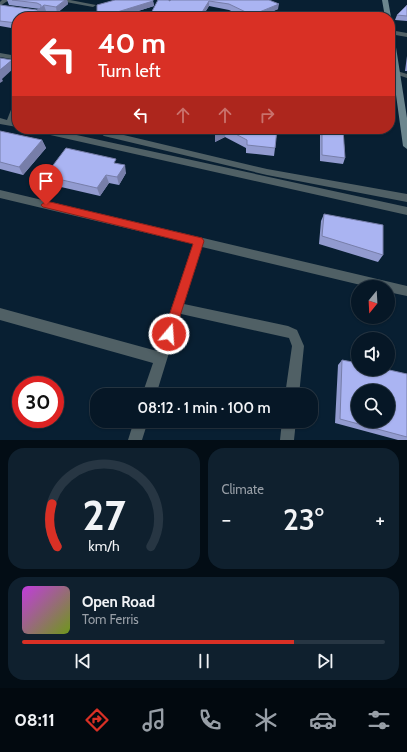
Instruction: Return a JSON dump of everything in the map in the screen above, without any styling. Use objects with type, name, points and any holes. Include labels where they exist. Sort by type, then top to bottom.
[{"type":"street","points":[[0,6],[6,0]]},
{"type":"street","points":[[58,0],[93,5]]},
{"type":"street","points":[[385,0],[387,12]]},
{"type":"street","points":[[0,6],[8,8]]},
{"type":"street","points":[[395,31],[407,35]]},
{"type":"street","points":[[0,55],[12,57]]},
{"type":"street","points":[[395,61],[407,146]]},
{"type":"street","points":[[397,73],[407,76]]},
{"type":"street","points":[[0,121],[12,124]]},
{"type":"street","points":[[60,134],[407,211]]},
{"type":"street","points":[[108,134],[267,172],[407,198]]},
{"type":"street","points":[[0,194],[407,291]]},
{"type":"street","points":[[151,388],[199,241]]},
{"type":"street","points":[[177,308],[293,334],[298,346],[293,388]]},
{"type":"street","points":[[0,314],[161,359]]},
{"type":"street","points":[[135,440],[139,428]]},
{"type":"street","points":[[287,440],[288,428]]},
{"type":"building","points":[[12,0],[65,0],[56,7],[44,5],[41,8],[41,5],[37,3]]},
{"type":"building","points":[[115,0],[153,0],[117,12],[97,12],[97,5]]},
{"type":"building","points":[[158,0],[269,0],[279,4],[259,12],[246,12],[229,4],[209,1],[202,12],[152,12]]},
{"type":"building","points":[[0,5],[37,10],[40,9],[36,12],[12,12],[12,22],[0,21]]},
{"type":"building","points":[[407,5],[407,16],[397,15]]},
{"type":"building","points":[[0,58],[12,60],[0,70]]},
{"type":"building","points":[[0,131],[42,140],[19,167],[0,162]]},
{"type":"building","points":[[236,134],[276,134],[275,148],[247,145],[247,140]]},
{"type":"building","points":[[322,134],[343,134],[345,158],[322,155]]},
{"type":"building","points":[[66,148],[116,159],[114,163],[125,165],[117,177],[106,175],[97,188],[45,176]]},
{"type":"building","points":[[324,214],[383,225],[383,255],[322,236]]},
{"type":"building","points":[[342,360],[351,362],[351,376],[395,376],[395,371],[407,374],[407,437],[374,428],[395,428],[395,384],[351,384],[351,422],[340,419]]},
{"type":"route","points":[[46,205],[199,241],[169,334]]}]
